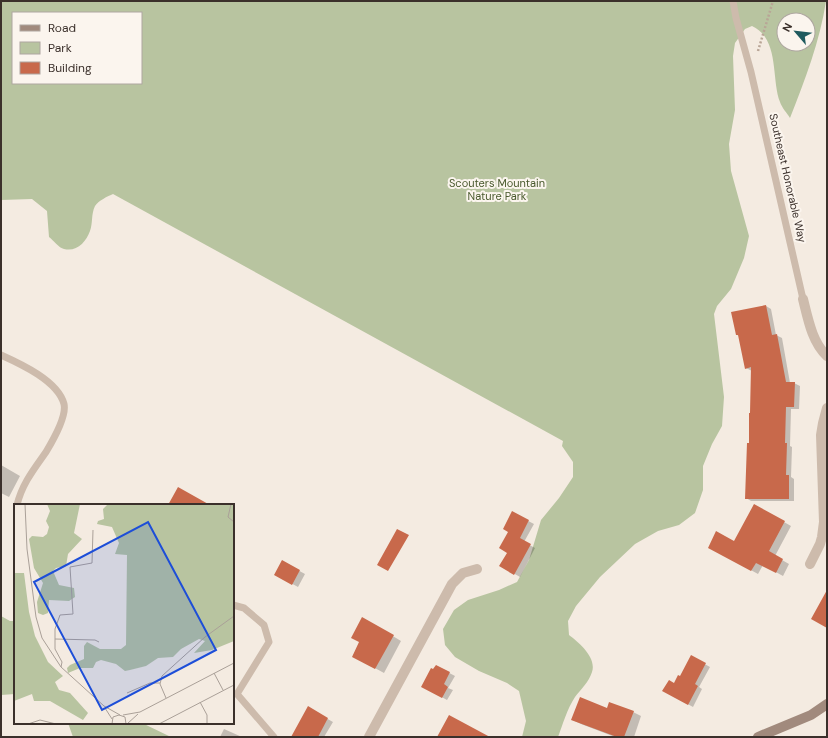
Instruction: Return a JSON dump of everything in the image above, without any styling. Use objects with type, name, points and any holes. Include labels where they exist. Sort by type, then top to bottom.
[{"type":"main road","points":[[758,737],[811,715],[827,704]]},
{"type":"main road","points":[[811,715],[827,713]]},
{"type":"street","name":"Southeast Honorable Way","points":[[803,299],[816,343],[827,356]]},
{"type":"street","points":[[810,564],[820,544],[824,522],[821,435],[827,408]]},
{"type":"street","points":[[369,737],[452,584],[463,573],[477,569]]},
{"type":"lane","name":"Southeast Honorable Way","points":[[733,1],[736,21],[751,72],[803,299]]},
{"type":"lane","points":[[1,355],[47,381],[59,394],[65,406],[60,428],[27,479],[19,496],[17,504]]},
{"type":"lane","points":[[234,605],[244,608],[264,625],[269,642],[237,694],[274,737]]},
{"type":"path","points":[[751,72],[767,26],[773,1]]},
{"type":"green space","name":"Scouters Mountain Nature Park","points":[[1,1],[826,1],[816,46],[816,12],[776,12],[776,52],[814,52],[790,118],[783,108],[777,93],[773,60],[767,40],[761,32],[752,26],[745,29],[735,43],[733,56],[735,110],[729,144],[731,171],[749,236],[744,258],[731,289],[717,306],[714,314],[724,397],[722,426],[712,444],[703,466],[703,490],[695,513],[679,525],[658,531],[635,544],[600,577],[576,606],[568,621],[569,635],[586,650],[593,666],[589,679],[570,706],[558,737],[522,737],[526,721],[519,691],[507,683],[479,671],[455,657],[445,645],[443,629],[454,610],[468,600],[499,590],[517,582],[529,560],[541,520],[559,498],[573,477],[573,462],[562,446],[563,441],[113,194],[96,204],[90,231],[86,239],[77,248],[69,250],[64,249],[49,237],[47,211],[32,199],[1,200]]},
{"type":"green space","points":[[1,616],[10,621],[14,621],[14,694],[1,695]]},
{"type":"green space","points":[[68,724],[144,724],[171,737],[73,737]]},
{"type":"building","points":[[766,305],[772,335],[777,334],[786,382],[795,382],[794,407],[786,407],[786,475],[789,475],[789,499],[745,499],[747,443],[749,443],[751,367],[745,369],[738,335],[736,335],[731,312]]},
{"type":"building","points":[[178,487],[208,504],[169,504]]},
{"type":"building","points":[[754,504],[785,521],[769,551],[783,559],[776,573],[756,563],[751,571],[708,548],[716,531],[734,541]]},
{"type":"building","points":[[512,511],[529,520],[520,538],[531,544],[514,575],[499,566],[507,553],[499,548],[508,532],[503,529]]},
{"type":"building","points":[[397,529],[409,535],[388,571],[377,565]]},
{"type":"building","points":[[282,560],[300,570],[292,585],[274,575]]},
{"type":"building","points":[[827,590],[827,628],[811,619]]},
{"type":"building","points":[[362,617],[394,635],[375,669],[352,657],[359,642],[351,638]]},
{"type":"building","points":[[691,655],[706,663],[695,684],[698,686],[688,705],[662,691],[669,680],[674,683],[678,675],[680,676]]},
{"type":"building","points":[[436,665],[450,672],[444,684],[448,687],[442,698],[421,687],[431,668],[433,669]]},
{"type":"building","points":[[580,697],[607,708],[609,702],[634,711],[624,737],[617,737],[571,720]]},
{"type":"building","points":[[308,706],[328,718],[318,737],[291,737]]},
{"type":"building","points":[[449,715],[490,737],[437,737]]}]
